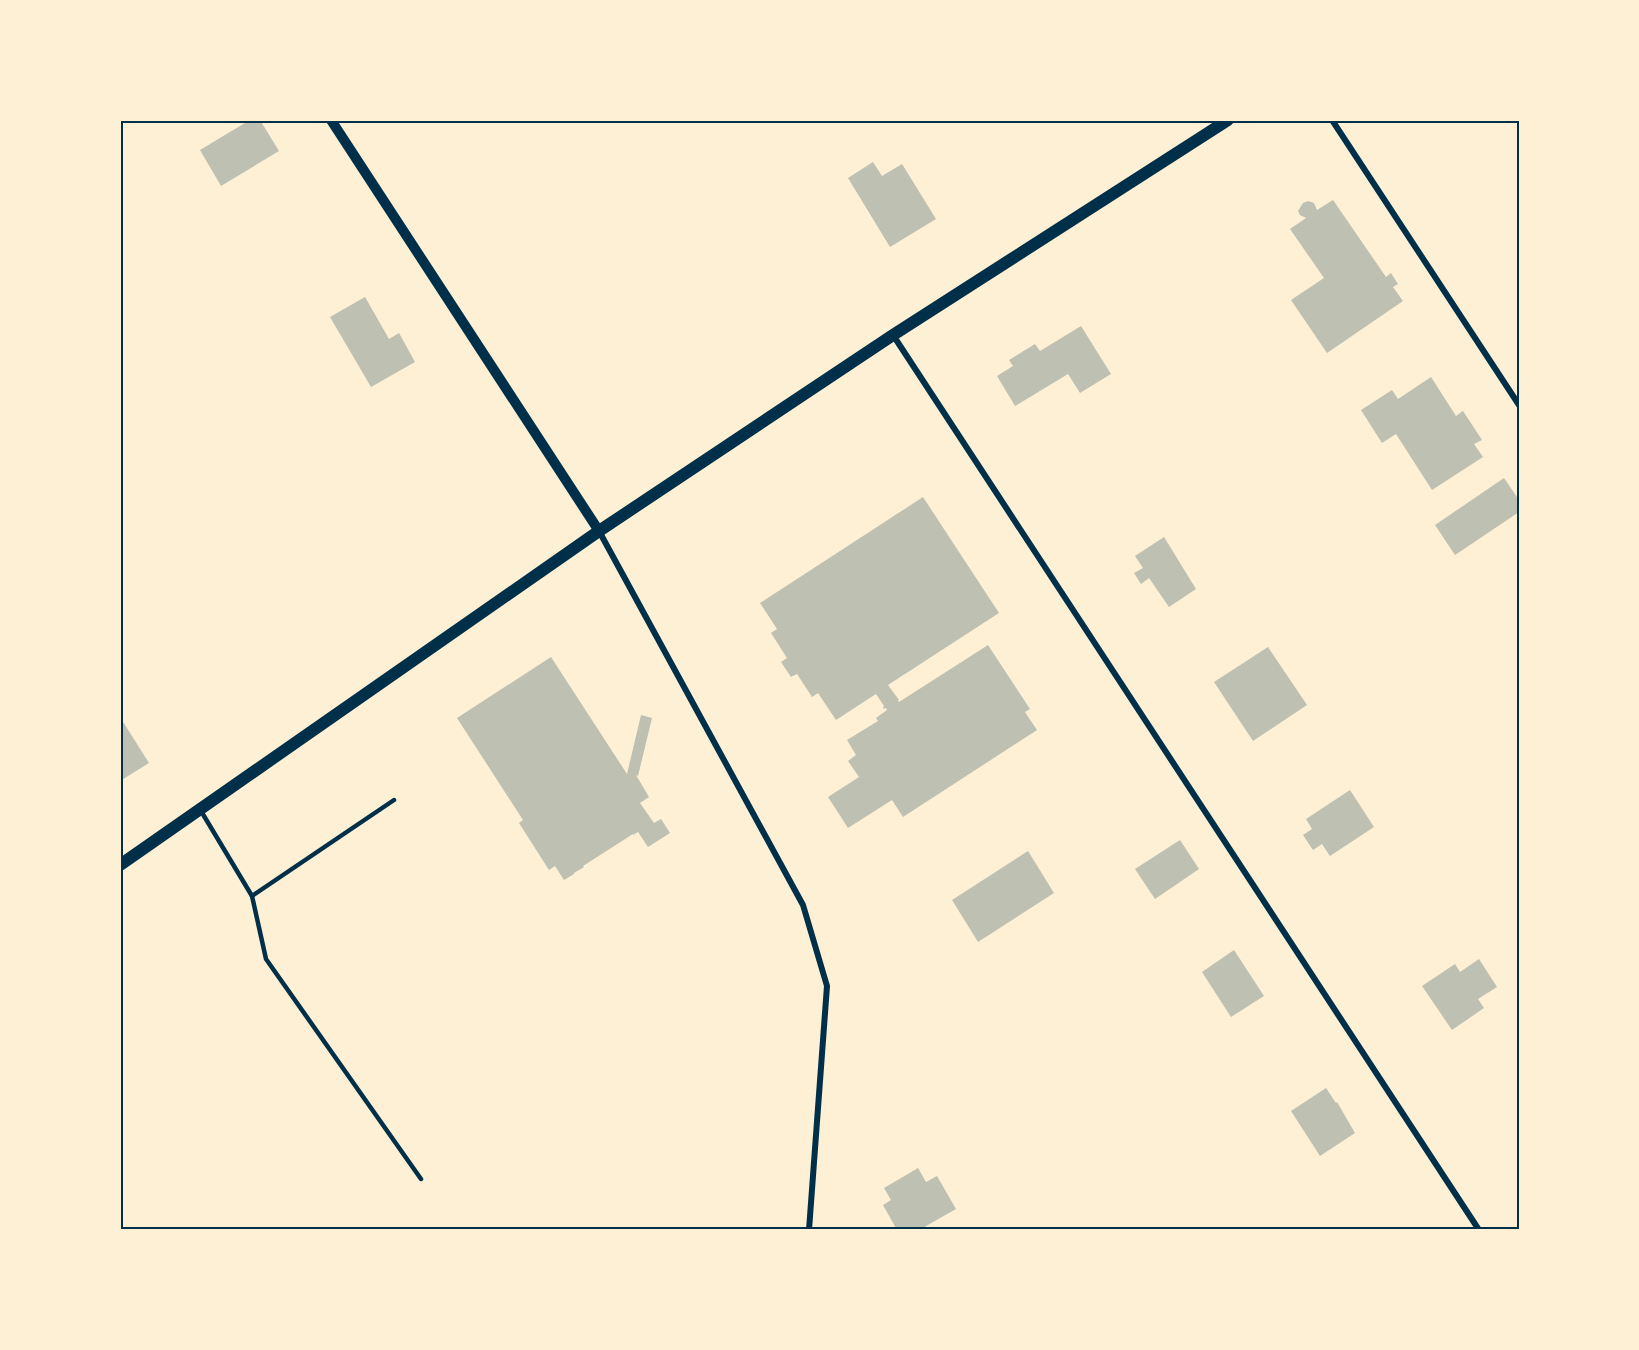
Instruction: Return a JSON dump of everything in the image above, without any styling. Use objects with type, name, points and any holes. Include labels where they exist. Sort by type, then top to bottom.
[{"type":"main road","points":[[120,865],[599,531],[893,335],[1228,120]]},
{"type":"street","points":[[331,120],[599,531],[802,905],[827,986],[809,1230]]},
{"type":"street","points":[[1332,120],[1519,405]]},
{"type":"street","points":[[893,335],[1479,1230]]},
{"type":"lane","points":[[252,896],[394,800]]},
{"type":"lane","points":[[200,809],[252,896],[266,960],[421,1179]]},
{"type":"building","points":[[250,120],[260,120],[279,151],[221,186],[200,150]]},
{"type":"building","points":[[873,162],[882,176],[902,164],[936,219],[890,247],[848,178]]},
{"type":"building","points":[[1333,200],[1386,277],[1391,273],[1398,284],[1393,287],[1403,301],[1327,353],[1291,300],[1324,278],[1290,229],[1306,218],[1298,211],[1303,203],[1308,201],[1314,203],[1317,210]]},
{"type":"building","points":[[365,297],[389,339],[399,333],[415,362],[371,387],[330,317]]},
{"type":"building","points":[[1081,326],[1111,374],[1080,393],[1068,374],[1015,406],[997,376],[1013,366],[1009,360],[1035,344],[1040,351]]},
{"type":"building","points":[[1431,377],[1456,416],[1463,411],[1482,440],[1474,444],[1483,457],[1432,490],[1396,434],[1382,443],[1361,410],[1392,390],[1398,399]]},
{"type":"building","points":[[1504,478],[1519,500],[1519,512],[1455,555],[1435,525]]},
{"type":"building","points":[[923,497],[999,613],[888,685],[899,702],[988,645],[1030,709],[1025,712],[1037,730],[903,817],[892,800],[848,828],[828,797],[859,777],[848,761],[856,755],[847,740],[878,721],[876,718],[887,710],[884,709],[876,694],[836,720],[818,693],[812,697],[797,674],[791,677],[781,662],[787,658],[771,633],[777,629],[760,603]]},
{"type":"building","points":[[1164,537],[1196,589],[1169,607],[1149,578],[1141,584],[1134,573],[1143,568],[1135,556]]},
{"type":"building","points":[[1268,647],[1307,705],[1253,741],[1214,682]]},
{"type":"building","points":[[551,657],[627,774],[641,715],[652,718],[638,776],[636,775],[649,797],[640,803],[654,823],[661,819],[670,833],[648,847],[638,832],[633,834],[564,880],[555,866],[549,870],[519,823],[523,820],[457,718]]},
{"type":"building","points":[[120,717],[149,763],[120,781]]},
{"type":"building","points":[[1350,790],[1374,827],[1330,856],[1322,844],[1313,850],[1303,835],[1312,829],[1306,819]]},
{"type":"building","points":[[1180,840],[1199,869],[1155,899],[1135,869]]},
{"type":"building","points":[[1028,851],[1054,893],[978,942],[952,900]]},
{"type":"building","points":[[1234,950],[1264,996],[1231,1017],[1202,972]]},
{"type":"building","points":[[1479,959],[1497,987],[1478,999],[1484,1008],[1452,1030],[1422,986],[1455,964],[1460,972]]},
{"type":"building","points":[[1326,1088],[1355,1133],[1320,1156],[1291,1111]]},
{"type":"building","points":[[918,1168],[926,1182],[937,1176],[956,1209],[919,1230],[897,1230],[883,1205],[891,1200],[884,1188]]}]
